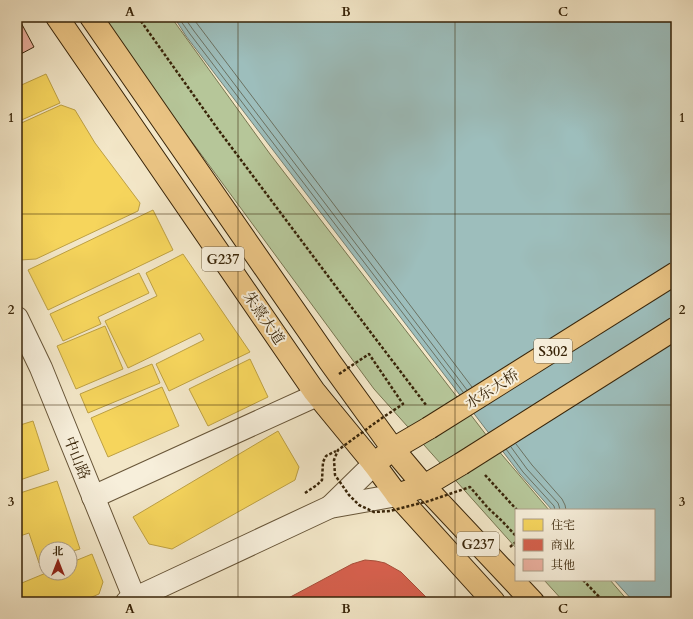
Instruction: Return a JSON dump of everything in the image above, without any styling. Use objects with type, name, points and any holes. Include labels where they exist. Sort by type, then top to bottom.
[{"type":"main road","name":"朱熹大道","points":[[57,17],[317,395],[374,464],[397,495]]},
{"type":"main road","name":"朱熹大道","points":[[91,17],[339,374],[393,449],[424,486]]},
{"type":"main road","name":"水东大桥","points":[[393,449],[676,273]]},
{"type":"main road","points":[[397,495],[424,486],[461,464],[676,328]]},
{"type":"main road","name":"S302","points":[[374,464],[393,449]]},
{"type":"main road","name":"G237","points":[[424,486],[533,602]]},
{"type":"main road","name":"G237","points":[[397,495],[494,602]]},
{"type":"street","name":"中山路","points":[[17,318],[41,368],[133,601]]},
{"type":"street","points":[[93,497],[317,395]]},
{"type":"street","points":[[330,507],[374,464]]},
{"type":"street","points":[[133,601],[330,507],[397,495]]},
{"type":"path","points":[[138,17],[217,128],[427,406]]},
{"type":"path","points":[[303,494],[317,486],[322,480],[323,462],[326,456],[338,450],[403,404],[369,354],[339,374]]},
{"type":"path","points":[[338,450],[334,460],[335,475],[349,495],[359,505],[374,512],[390,511],[429,501],[470,487],[488,508],[515,535]]},
{"type":"path","points":[[482,470],[516,509]]},
{"type":"path","points":[[584,581],[604,602]]},
{"type":"green space","points":[[100,17],[171,17],[270,154],[497,449],[548,509],[515,509],[515,547],[374,389]]},
{"type":"green space","points":[[545,581],[611,581],[629,602],[564,602]]},
{"type":"water","points":[[174,17],[676,17],[676,602],[634,602],[615,581],[655,581],[655,509],[551,509],[520,474],[186,36]]},
{"type":"building: 住宅","points":[[46,74],[60,103],[17,122],[17,87]]},
{"type":"building: 住宅","points":[[61,105],[75,110],[95,143],[140,203],[138,211],[36,259],[20,260],[17,254],[17,125]]},
{"type":"building: 住宅","points":[[153,210],[173,250],[48,310],[28,270]]},
{"type":"building: 住宅","points":[[183,254],[250,352],[169,391],[156,364],[204,340],[200,333],[128,368],[105,321],[157,296],[146,273]]},
{"type":"building: 住宅","points":[[139,273],[149,293],[98,317],[101,324],[63,341],[50,314]]},
{"type":"building: 住宅","points":[[105,326],[123,369],[76,389],[57,346]]},
{"type":"building: 住宅","points":[[250,359],[268,397],[208,426],[189,389]]},
{"type":"building: 住宅","points":[[152,364],[160,383],[88,413],[80,394]]},
{"type":"building: 住宅","points":[[162,387],[179,426],[108,457],[91,418]]},
{"type":"building: 住宅","points":[[33,421],[49,470],[17,481],[17,426]]},
{"type":"building: 住宅","points":[[278,431],[299,467],[295,480],[172,549],[149,544],[133,517]]},
{"type":"building: 住宅","points":[[57,481],[77,541],[38,541],[38,560],[29,533],[17,537],[17,494]]},
{"type":"building: 住宅","points":[[92,554],[103,582],[99,594],[80,602],[17,602],[17,585],[38,576],[38,581],[78,581],[78,560]]},
{"type":"building: 商业","points":[[365,560],[385,563],[401,572],[431,602],[281,602],[352,564]]},
{"type":"building: 其他","points":[[17,17],[34,47],[17,56]]}]
